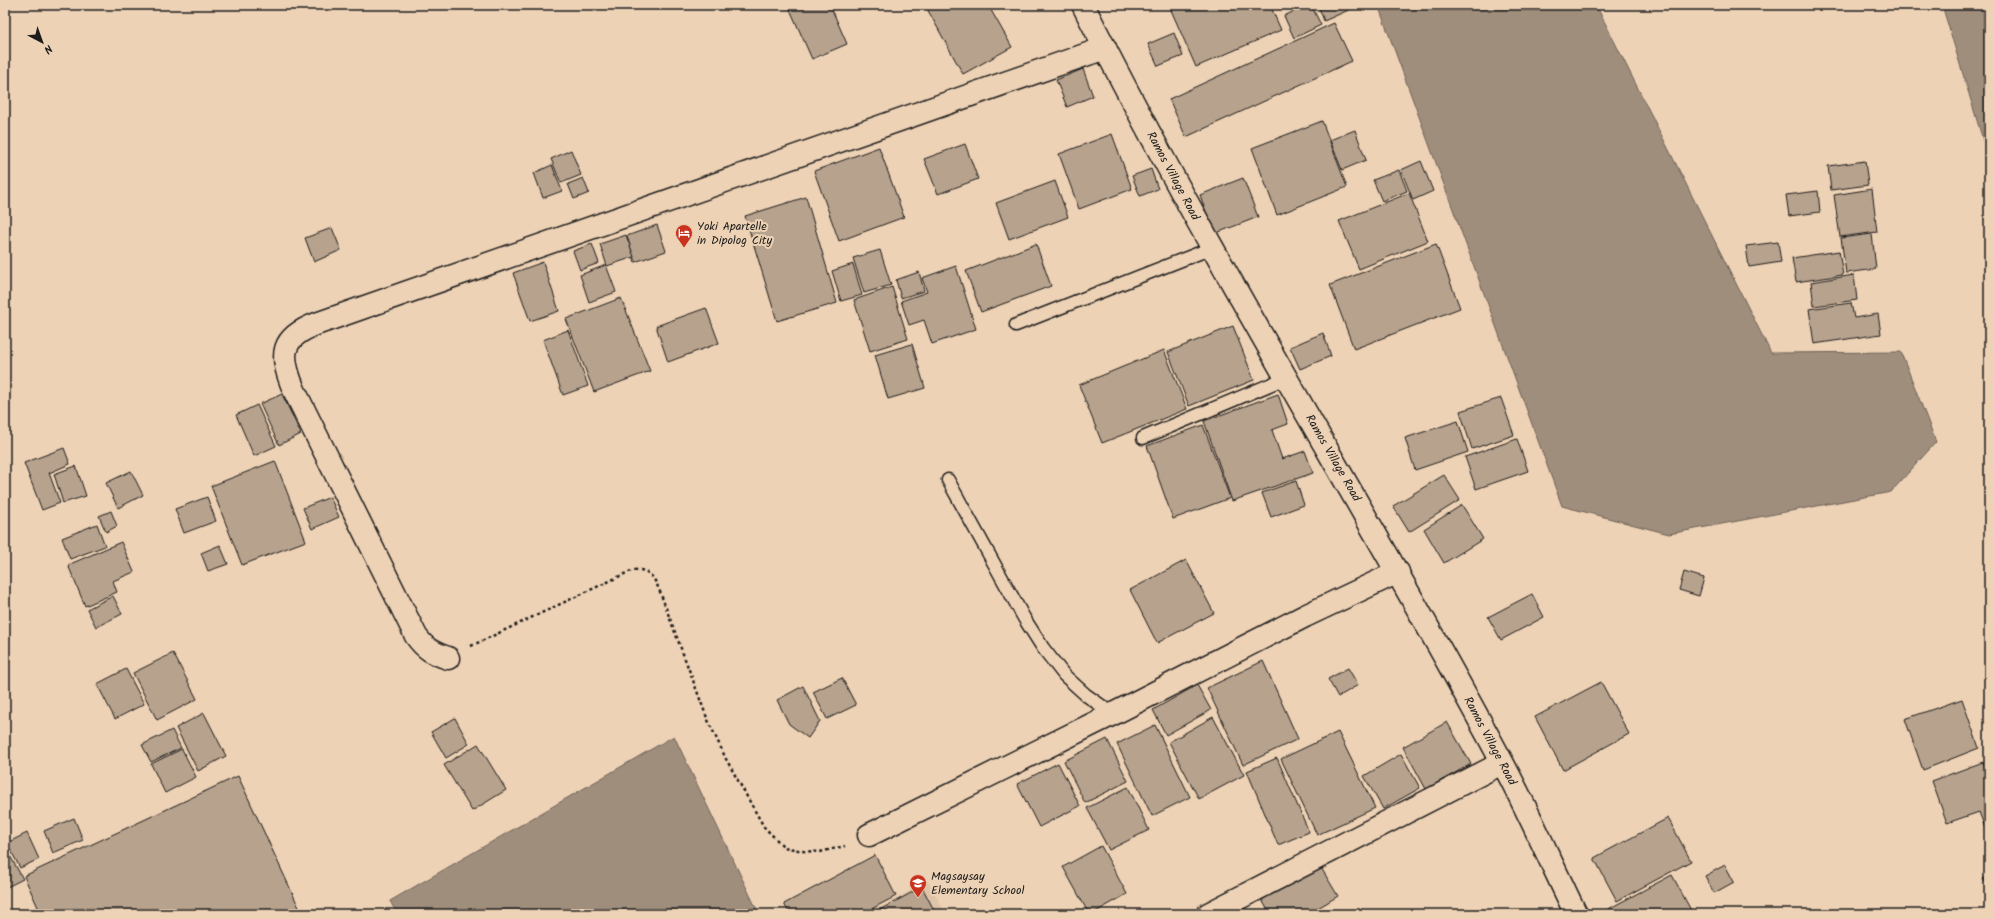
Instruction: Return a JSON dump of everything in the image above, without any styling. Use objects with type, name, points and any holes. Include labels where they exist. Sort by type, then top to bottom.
[{"type":"street","name":"Ramos Village Road","points":[[1083,5],[1212,248],[1398,572],[1502,762],[1576,914]]},
{"type":"street","points":[[448,658],[433,653],[423,646],[416,636],[294,390],[287,373],[284,359],[286,347],[293,336],[304,328],[1105,48]]},
{"type":"street","points":[[869,834],[1113,714],[1305,616],[1398,572]]},
{"type":"street","points":[[1208,914],[1502,762]]},
{"type":"lane","points":[[1016,325],[1212,248]]},
{"type":"lane","points":[[1142,438],[1286,378]]},
{"type":"lane","points":[[948,480],[1024,618],[1043,648],[1064,675],[1113,714]]},
{"type":"path","points":[[448,658],[632,570],[641,569],[649,572],[655,579],[707,718],[726,759],[764,827],[784,847],[803,851],[820,852],[847,846],[869,834]]},
{"type":"shaded area","points":[[1378,5],[1596,5],[1771,353],[1901,352],[1936,442],[1891,492],[1669,534],[1562,506]]},
{"type":"shaded area","points":[[1942,5],[1989,5],[1989,160]]},
{"type":"shaded area","points":[[674,736],[759,914],[397,914],[390,901]]},
{"type":"shaded area","name":"Magsaysay Elementary School","points":[[928,881],[946,914],[868,914]]},
{"type":"building","points":[[788,5],[830,5],[847,44],[812,59]]},
{"type":"building","points":[[925,5],[988,5],[1012,47],[963,74]]},
{"type":"building","points":[[1183,5],[1270,5],[1281,30],[1196,67],[1171,10]]},
{"type":"building","points":[[1307,5],[1311,5],[1321,25],[1294,38],[1284,16]]},
{"type":"building","points":[[1318,5],[1352,5],[1353,8],[1324,21]]},
{"type":"building","points":[[1334,23],[1352,61],[1186,137],[1169,99]]},
{"type":"building","points":[[1174,33],[1183,56],[1158,66],[1148,44]]},
{"type":"building","points":[[1083,69],[1093,96],[1067,107],[1056,80]]},
{"type":"building","points":[[1322,121],[1347,187],[1277,215],[1252,148]]},
{"type":"building","points":[[1355,130],[1366,160],[1342,170],[1330,140]]},
{"type":"building","points":[[1112,134],[1132,189],[1079,209],[1059,154]]},
{"type":"building","points":[[965,144],[978,179],[938,194],[924,159]]},
{"type":"building","points":[[879,147],[904,217],[839,241],[814,171]]},
{"type":"building","points":[[571,150],[581,175],[561,183],[551,159]]},
{"type":"building","points":[[1421,161],[1433,191],[1413,200],[1401,170]]},
{"type":"building","points":[[1865,161],[1868,185],[1831,190],[1828,166]]},
{"type":"building","points":[[552,165],[562,191],[543,198],[534,173]]},
{"type":"building","points":[[1151,169],[1158,189],[1140,196],[1132,176]]},
{"type":"building","points":[[1399,170],[1407,191],[1382,201],[1373,180]]},
{"type":"building","points":[[583,178],[589,193],[574,199],[568,184]]},
{"type":"building","points":[[1243,178],[1258,217],[1214,234],[1200,195]]},
{"type":"building","points":[[1055,181],[1068,217],[1009,239],[996,203]]},
{"type":"building","points":[[1872,189],[1877,232],[1840,237],[1834,195]]},
{"type":"building","points":[[1818,191],[1820,212],[1789,216],[1786,195]]},
{"type":"building","points":[[1409,193],[1428,241],[1359,269],[1339,221]]},
{"type":"building","points":[[806,197],[837,303],[777,321],[745,216]]},
{"type":"building","points":[[657,225],[666,251],[635,262],[627,236]]},
{"type":"building","points":[[332,228],[341,250],[314,262],[305,238]]},
{"type":"building","points":[[1872,234],[1876,269],[1846,273],[1841,238]]},
{"type":"building","points":[[626,235],[634,257],[607,266],[600,244]]},
{"type":"building","points":[[1778,242],[1781,262],[1749,267],[1746,246]]},
{"type":"building","points":[[592,244],[599,263],[580,270],[573,251]]},
{"type":"building","points":[[1036,244],[1051,286],[981,312],[966,271]]},
{"type":"building","points":[[1436,244],[1460,308],[1354,349],[1330,285]]},
{"type":"building","points":[[880,250],[891,285],[864,293],[853,258]]},
{"type":"building","points":[[1839,251],[1843,275],[1796,282],[1792,258]]},
{"type":"building","points":[[543,262],[559,311],[530,321],[513,273]]},
{"type":"building","points":[[853,264],[862,295],[841,301],[832,271]]},
{"type":"building","points":[[606,265],[616,292],[589,302],[580,275]]},
{"type":"building","points":[[956,266],[976,329],[932,344],[924,320],[909,325],[901,301],[927,292],[922,278]]},
{"type":"building","points":[[919,272],[924,291],[901,298],[896,280]]},
{"type":"building","points":[[1854,275],[1857,300],[1814,306],[1811,282]]},
{"type":"building","points":[[892,287],[908,339],[870,351],[854,300]]},
{"type":"building","points":[[621,298],[650,371],[594,392],[566,319]]},
{"type":"building","points":[[1851,303],[1854,318],[1878,314],[1881,334],[1814,344],[1809,309]]},
{"type":"building","points":[[706,308],[719,343],[668,362],[656,326]]},
{"type":"building","points":[[1233,326],[1254,380],[1189,406],[1168,352]]},
{"type":"building","points":[[568,330],[588,386],[563,395],[543,340]]},
{"type":"building","points":[[1323,333],[1331,356],[1300,369],[1290,347]]},
{"type":"building","points":[[912,344],[925,388],[888,399],[875,355]]},
{"type":"building","points":[[1164,350],[1187,409],[1102,443],[1079,385]]},
{"type":"building","points":[[282,394],[301,434],[279,445],[260,404]]},
{"type":"building","points":[[1278,394],[1288,424],[1272,430],[1282,459],[1305,451],[1313,473],[1232,501],[1204,421]]},
{"type":"building","points":[[1501,398],[1514,435],[1472,449],[1460,411]]},
{"type":"building","points":[[257,405],[276,446],[254,456],[236,415]]},
{"type":"building","points":[[1458,421],[1468,452],[1415,470],[1405,438]]},
{"type":"building","points":[[1203,425],[1230,498],[1173,519],[1147,446]]},
{"type":"building","points":[[1517,439],[1528,471],[1476,489],[1465,457]]},
{"type":"building","points":[[64,448],[70,464],[49,473],[60,503],[42,510],[24,463]]},
{"type":"building","points":[[275,461],[306,541],[242,565],[211,486]]},
{"type":"building","points":[[76,466],[86,496],[63,503],[54,474]]},
{"type":"building","points":[[131,471],[143,495],[118,508],[106,483]]},
{"type":"building","points":[[1444,475],[1460,500],[1409,532],[1393,506]]},
{"type":"building","points":[[1296,481],[1304,505],[1271,517],[1262,493]]},
{"type":"building","points":[[207,497],[216,521],[184,533],[175,509]]},
{"type":"building","points":[[330,497],[339,517],[312,529],[303,508]]},
{"type":"building","points":[[1462,505],[1483,539],[1444,563],[1424,529]]},
{"type":"building","points":[[111,511],[117,526],[106,532],[99,516]]},
{"type":"building","points":[[97,524],[105,546],[70,559],[62,538]]},
{"type":"building","points":[[121,542],[134,572],[113,581],[117,592],[85,606],[68,565]]},
{"type":"building","points":[[220,545],[228,564],[208,571],[201,553]]},
{"type":"building","points":[[1186,560],[1214,613],[1157,643],[1130,590]]},
{"type":"building","points":[[1684,572],[1704,578],[1699,596],[1679,590]]},
{"type":"building","points":[[1532,594],[1544,617],[1501,640],[1488,617]]},
{"type":"building","points":[[113,596],[122,614],[96,627],[87,609]]},
{"type":"building","points":[[173,653],[197,699],[157,720],[133,673]]},
{"type":"building","points":[[1263,661],[1298,739],[1243,765],[1207,688]]},
{"type":"building","points":[[1348,668],[1358,685],[1338,697],[1328,679]]},
{"type":"building","points":[[126,669],[144,704],[115,719],[97,684]]},
{"type":"building","points":[[842,678],[856,705],[827,719],[813,692]]},
{"type":"building","points":[[1601,682],[1629,734],[1563,770],[1535,717]]},
{"type":"building","points":[[1197,685],[1211,710],[1166,735],[1153,710]]},
{"type":"building","points":[[803,686],[820,721],[808,738],[789,724],[777,700]]},
{"type":"building","points":[[1962,699],[1979,748],[1923,770],[1905,719]]},
{"type":"building","points":[[204,713],[226,756],[198,771],[176,728]]},
{"type":"building","points":[[1213,717],[1244,775],[1199,799],[1169,742]]},
{"type":"building","points":[[455,718],[469,744],[446,758],[431,732]]},
{"type":"building","points":[[1447,722],[1471,764],[1426,789],[1403,747]]},
{"type":"building","points":[[1155,725],[1190,797],[1152,816],[1117,744]]},
{"type":"building","points":[[172,730],[181,748],[151,762],[142,745]]},
{"type":"building","points":[[1338,732],[1375,808],[1317,835],[1281,759]]},
{"type":"building","points":[[1107,739],[1128,781],[1085,803],[1064,761]]},
{"type":"building","points":[[478,744],[506,790],[472,811],[444,765]]},
{"type":"building","points":[[182,749],[196,777],[165,793],[151,764]]},
{"type":"building","points":[[1401,754],[1420,788],[1383,809],[1364,776]]},
{"type":"building","points":[[1277,758],[1309,832],[1278,845],[1247,771]]},
{"type":"building","points":[[1983,762],[1989,778],[1988,835],[1979,812],[1947,823],[1932,781]]},
{"type":"building","points":[[1058,763],[1080,806],[1039,827],[1017,784]]},
{"type":"building","points":[[238,776],[302,914],[41,914],[24,876]]},
{"type":"building","points":[[1128,787],[1149,830],[1109,850],[1087,808]]},
{"type":"building","points":[[74,818],[83,840],[53,853],[44,831]]},
{"type":"building","points":[[1668,818],[1691,861],[1617,901],[1594,858]]},
{"type":"building","points":[[27,833],[39,859],[20,868],[7,843]]},
{"type":"building","points":[[1101,846],[1127,894],[1092,914],[1089,914],[1063,867]]},
{"type":"building","points":[[5,847],[23,879],[5,888]]},
{"type":"building","points":[[875,855],[896,896],[862,914],[790,914],[784,904]]},
{"type":"building","points":[[1725,865],[1734,882],[1714,893],[1705,876]]},
{"type":"building","points":[[1320,866],[1338,896],[1308,914],[1270,914],[1262,900]]},
{"type":"building","points":[[1672,875],[1693,914],[1599,914]]},
{"type":"building","points":[[1989,876],[1989,888],[1983,879]]},
{"type":"building","name":"Magsaysay Elementary School","points":[[922,887],[936,914],[872,914]]},
{"type":"place","name":"Yoki Apartelle in Dipolog City","points":[[684,248]]},
{"type":"place","name":"Magsaysay Elementary School","points":[[918,898]]}]
